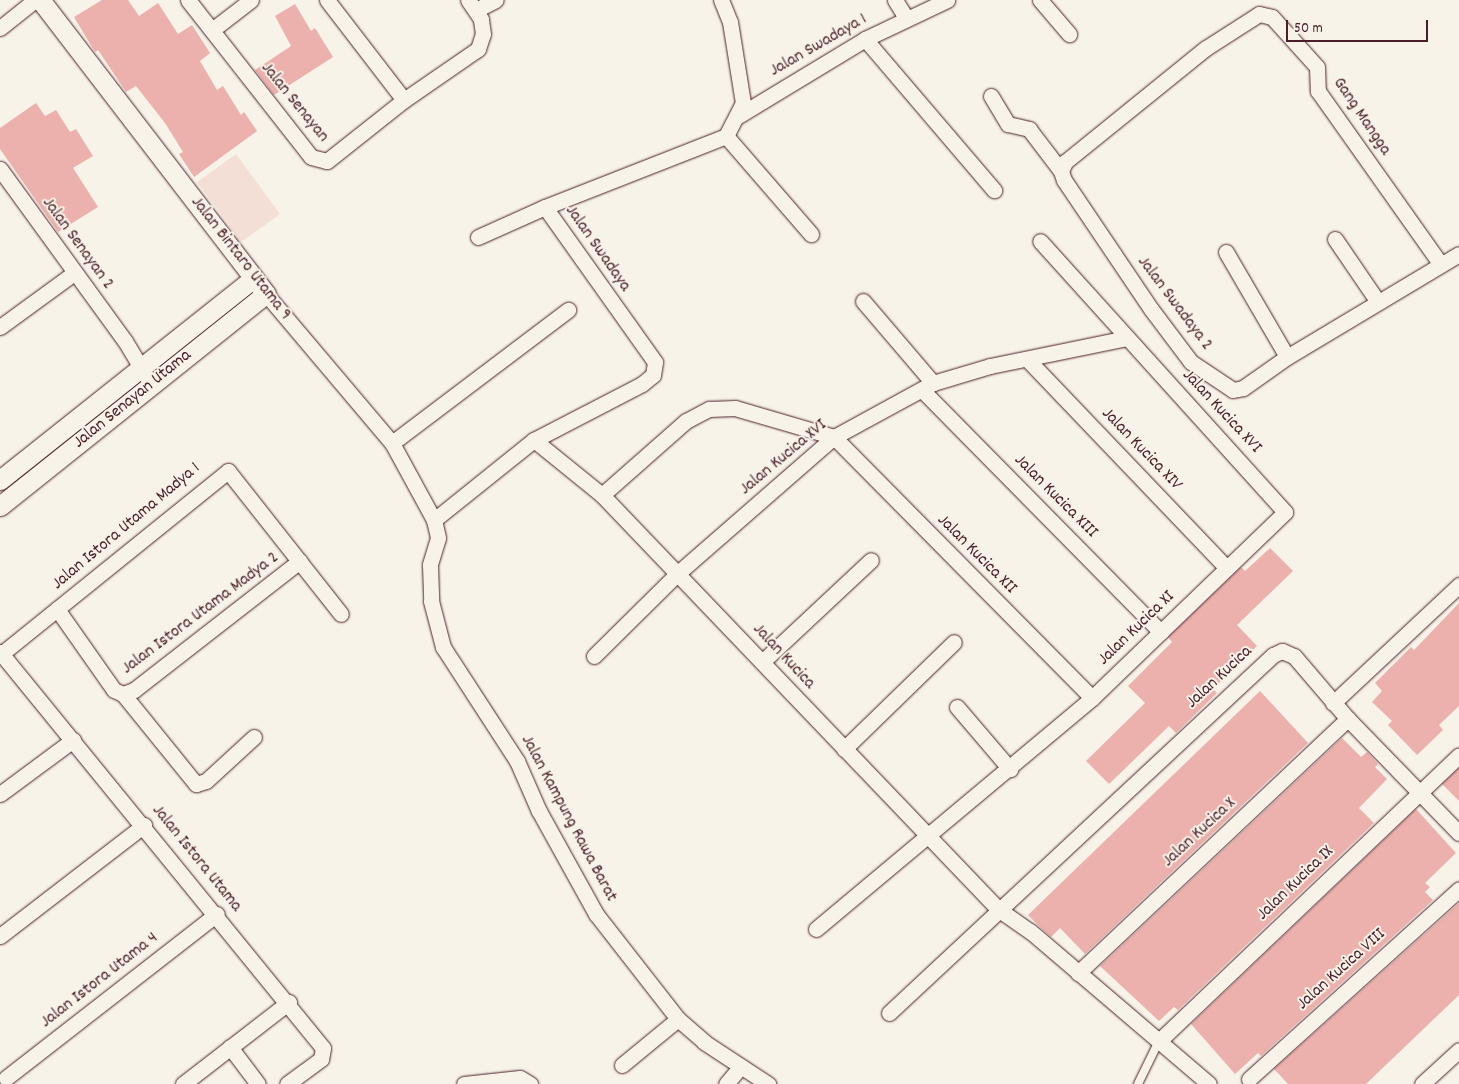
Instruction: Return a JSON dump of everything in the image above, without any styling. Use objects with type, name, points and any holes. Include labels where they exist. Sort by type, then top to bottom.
[{"type":"street","name":"Jalan Senayan","points":[[188,0],[316,161],[332,159],[404,100],[478,49],[483,34],[472,5]]},
{"type":"street","points":[[212,30],[251,0]]},
{"type":"street","points":[[328,0],[404,100]]},
{"type":"street","points":[[472,5],[496,0]]},
{"type":"street","points":[[721,0],[730,22],[740,73],[743,103],[738,116],[726,136],[811,234]]},
{"type":"street","points":[[895,0],[907,18]]},
{"type":"street","name":"Jalan Swadaya 1","points":[[738,116],[866,40],[907,18],[947,0]]},
{"type":"street","points":[[1040,0],[1070,34]]},
{"type":"street","points":[[0,28],[42,1]]},
{"type":"street","name":"Jalan Bintaro Utama 9","points":[[42,1],[253,279],[392,443],[434,520]]},
{"type":"street","name":"Gang Mangga","points":[[1061,171],[1065,162],[1206,48],[1259,14],[1272,17],[1318,68],[1318,91],[1440,264]]},
{"type":"street","points":[[866,40],[994,190]]},
{"type":"street","name":"Jalan Swadaya 2","points":[[991,96],[1008,124],[1029,129],[1061,171],[1064,180],[1140,293],[1191,362],[1233,390],[1243,388],[1287,357],[1459,254]]},
{"type":"street","name":"Jalan Swadaya","points":[[434,520],[534,440],[642,384],[653,375],[654,362],[545,207],[726,136]]},
{"type":"street","name":"Jalan Senayan 2","points":[[2,175],[125,341],[157,380]]},
{"type":"street","points":[[478,237],[545,207]]},
{"type":"street","points":[[1335,239],[1378,302]]},
{"type":"street","name":"Jalan Kucica XVI","points":[[1040,241],[1285,512]]},
{"type":"street","points":[[1226,252],[1287,357]]},
{"type":"street","points":[[0,327],[74,273]]},
{"type":"street","name":"Jalan Senayan Utama","points":[[0,480],[253,279]]},
{"type":"street","name":"Jalan Senayan Utama","points":[[0,506],[266,294]]},
{"type":"street","name":"Jalan Kucica XIII","points":[[863,301],[928,387],[1161,632]]},
{"type":"street","points":[[392,443],[568,310]]},
{"type":"street","name":"Jalan Kucica XVI","points":[[594,656],[678,573],[834,437],[928,387],[1027,359],[1126,338]]},
{"type":"street","name":"Jalan Kucica XIV","points":[[1027,359],[1227,568]]},
{"type":"street","points":[[602,495],[686,421],[709,409],[735,408],[834,437]]},
{"type":"street","name":"Jalan Kucica XII","points":[[834,437],[1092,698]]},
{"type":"street","name":"Jalan Kucica","points":[[534,440],[602,495],[678,573],[926,837],[998,909],[1078,973],[1209,1084]]},
{"type":"street","name":"Jalan Istora Utama Madya 1","points":[[0,654],[228,471],[341,614]]},
{"type":"street","name":"Jalan Kucica XI","points":[[816,928],[1092,698],[1285,512]]},
{"type":"street","name":"Jalan Kampung Rawa Barat","points":[[434,520],[438,538],[430,565],[431,601],[443,647],[517,761],[539,811],[596,914],[678,1019],[768,1084]]},
{"type":"street","points":[[762,662],[871,560]]},
{"type":"street","name":"Jalan Istora Utama Madya 2","points":[[123,694],[134,690],[300,561]]},
{"type":"street","points":[[1333,703],[1459,585]]},
{"type":"street","points":[[57,609],[114,690],[123,694],[196,784],[206,780],[254,737]]},
{"type":"street","points":[[844,749],[954,642]]},
{"type":"street","name":"Jalan Kucica","points":[[889,1013],[998,909],[1273,655],[1282,651],[1294,656],[1333,703],[1459,833]]},
{"type":"street","name":"Jalan Istora Utama","points":[[0,654],[144,825],[289,1002],[324,1048],[323,1054],[287,1084]]},
{"type":"street","points":[[957,707],[1010,768]]},
{"type":"street","name":"Jalan Kucica X","points":[[1078,973],[1348,719]]},
{"type":"street","points":[[0,794],[73,740]]},
{"type":"street","name":"Jalan Kucica IX","points":[[1159,1041],[1459,755]]},
{"type":"street","points":[[0,936],[144,825]]},
{"type":"street","name":"Jalan Kucica VIII","points":[[1249,1082],[1459,889]]},
{"type":"street","name":"Jalan Istora Utama 4","points":[[6,1078],[217,914]]},
{"type":"street","points":[[183,1084],[289,1002]]},
{"type":"street","points":[[622,1066],[678,1019]]},
{"type":"street","points":[[230,1047],[258,1084]]},
{"type":"street","points":[[1422,1084],[1459,1050]]},
{"type":"street","points":[[726,1084],[741,1066]]},
{"type":"street","points":[[464,1084],[520,1078],[530,1084]]},
{"type":"lane","points":[[1138,1084],[1159,1041]]},
{"type":"shaded area","points":[[236,154],[280,214],[241,242],[197,182]]},
{"type":"building","points":[[102,0],[128,0],[139,16],[158,3],[178,34],[192,25],[210,53],[200,61],[217,90],[223,86],[241,115],[244,112],[257,131],[194,177],[179,154],[183,152],[165,123],[136,86],[126,92],[98,50],[95,52],[74,17]]},
{"type":"building","points":[[295,4],[311,31],[315,28],[333,57],[274,95],[255,70],[291,46],[275,16]]},
{"type":"building","points":[[36,103],[45,116],[56,110],[70,132],[76,129],[93,156],[73,168],[98,207],[58,232],[0,149],[0,128]]},
{"type":"building","points":[[1270,548],[1293,571],[1237,625],[1257,646],[1213,689],[1217,693],[1176,733],[1169,726],[1109,784],[1086,761],[1145,703],[1128,686],[1172,642],[1168,637],[1241,567],[1245,571]]},
{"type":"building","points":[[1459,603],[1459,706],[1439,725],[1443,730],[1417,755],[1388,725],[1392,721],[1372,702],[1382,691],[1375,683],[1411,647],[1414,650]]},
{"type":"building","points":[[1260,691],[1308,743],[1085,954],[1060,928],[1051,937],[1028,915]]},
{"type":"building","points":[[1342,738],[1361,757],[1367,752],[1378,764],[1375,767],[1387,779],[1359,808],[1374,823],[1178,1010],[1174,1007],[1159,1021],[1100,966]]},
{"type":"building","points":[[1459,768],[1459,801],[1442,784]]},
{"type":"building","points":[[1416,809],[1456,853],[1425,883],[1430,887],[1425,892],[1433,900],[1261,1056],[1258,1053],[1235,1074],[1191,1024]]},
{"type":"building","points":[[1459,903],[1459,995],[1366,1084],[1288,1084],[1274,1069]]}]
